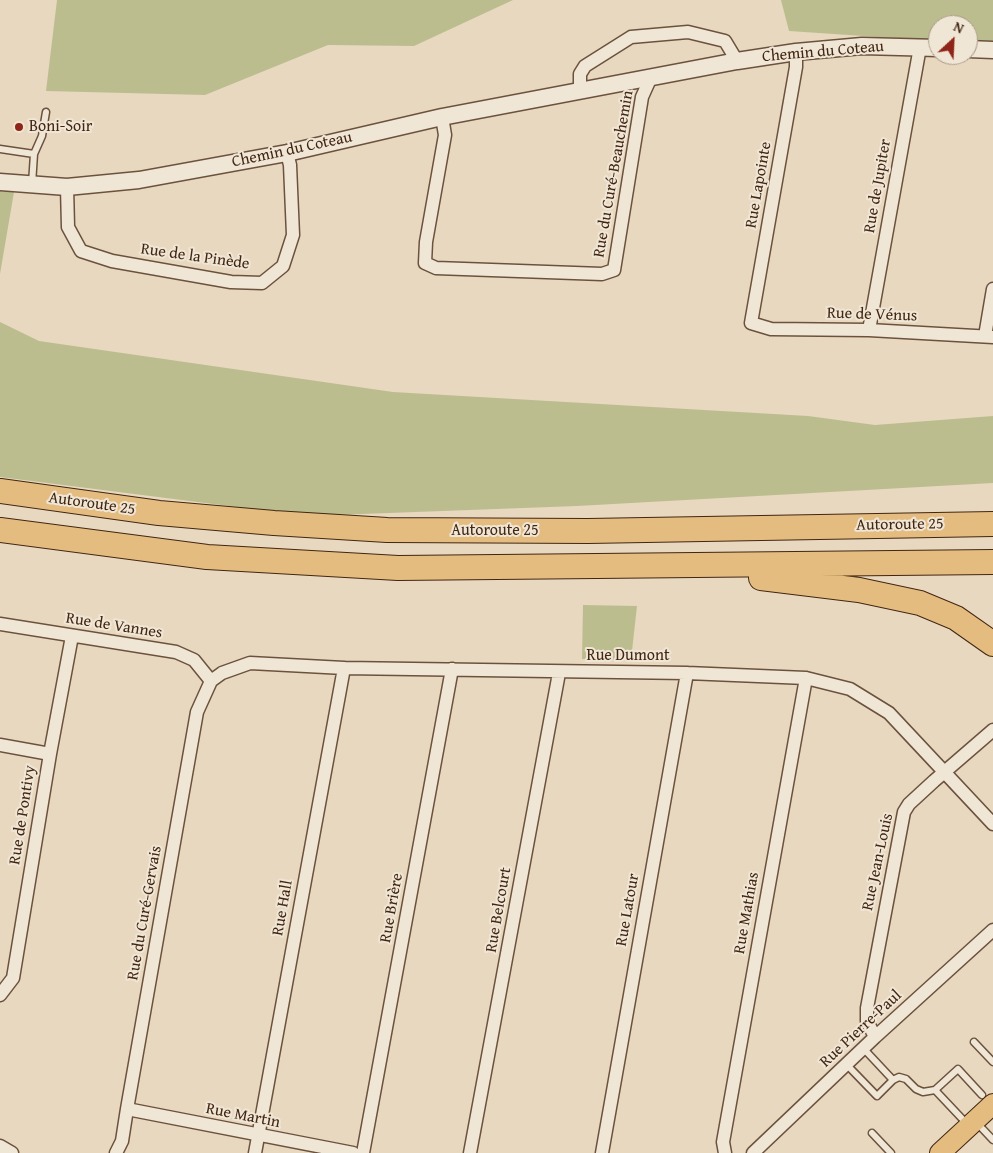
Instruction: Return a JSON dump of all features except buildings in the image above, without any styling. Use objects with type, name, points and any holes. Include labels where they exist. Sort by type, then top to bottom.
[{"type":"highway","name":"Autoroute 25","points":[[0,491],[159,513],[282,524],[394,530],[580,531],[993,524]]},
{"type":"highway","points":[[0,530],[177,554],[326,566],[438,569],[993,562]]},
{"type":"highway","points":[[660,567],[844,588],[910,600],[956,618],[993,644]]},
{"type":"main road","points":[[944,1152],[972,1123],[988,1099]]},
{"type":"street","points":[[580,90],[580,74],[585,66],[631,37],[688,32],[725,41],[738,61]]},
{"type":"street","name":"Chemin du Coteau","points":[[0,182],[67,187],[139,180],[287,153],[442,117],[738,61],[796,52],[862,46],[928,47]]},
{"type":"street","name":"Rue de Jupiter","points":[[869,330],[920,47]]},
{"type":"street","points":[[978,49],[993,50]]},
{"type":"street","name":"Rue Lapointe","points":[[750,323],[796,67],[796,52]]},
{"type":"street","name":"Rue du Curé-Beauchemin","points":[[442,117],[445,135],[426,242],[426,263],[436,268],[602,274],[614,270],[642,96],[651,77]]},
{"type":"street","name":"Rue de la Pinède","points":[[67,187],[68,227],[81,251],[112,261],[167,271],[231,282],[262,283],[283,266],[293,235],[287,153]]},
{"type":"street","points":[[989,336],[993,289]]},
{"type":"street","name":"Rue de Vénus","points":[[750,323],[772,329],[869,330],[989,336]]},
{"type":"street","name":"Rue de Vannes","points":[[0,624],[176,652],[194,660],[211,681]]},
{"type":"street","name":"Rue de Pontivy","points":[[0,995],[13,978],[50,754],[72,636]]},
{"type":"street","name":"Rue Dumont","points":[[211,681],[222,673],[250,663],[344,668],[452,668],[559,673],[687,673],[806,678],[850,689],[890,713],[993,824]]},
{"type":"street","name":"Rue Hall","points":[[255,1153],[344,668]]},
{"type":"street","name":"Rue Brière","points":[[363,1153],[452,668]]},
{"type":"street","name":"Rue Belcourt","points":[[470,1153],[559,673]]},
{"type":"street","name":"Rue Latour","points":[[602,1153],[687,673]]},
{"type":"street","name":"Rue Mathias","points":[[724,1153],[723,1142],[806,678]]},
{"type":"street","name":"Rue du Curé-Gervais","points":[[116,1153],[122,1140],[197,712],[211,681]]},
{"type":"street","name":"Rue Jean-Louis","points":[[875,1036],[867,1021],[867,1008],[900,824],[909,804],[993,730]]},
{"type":"street","points":[[0,745],[50,754]]},
{"type":"street","name":"Rue Pierre-Paul","points":[[753,1153],[864,1049],[875,1036],[993,930]]},
{"type":"street","name":"Rue Martin","points":[[127,1109],[258,1136],[354,1153]]},
{"type":"street","points":[[0,1146],[12,1153]]},
{"type":"lane","points":[[32,185],[34,154],[42,136],[46,112]]},
{"type":"lane","points":[[0,149],[34,154]]},
{"type":"lane","points":[[974,1042],[993,1062]]},
{"type":"lane","points":[[864,1049],[893,1080]]},
{"type":"lane","points":[[847,1065],[876,1096],[893,1080],[899,1077],[906,1079],[916,1089],[923,1092],[935,1090],[958,1069],[988,1099]]},
{"type":"lane","points":[[935,1090],[993,1140]]},
{"type":"lane","points":[[872,1133],[891,1153]]},
{"type":"green space","points":[[57,0],[513,0],[414,46],[328,45],[205,95],[46,91]]},
{"type":"green space","points":[[781,0],[993,0],[993,44],[978,43],[978,15],[928,15],[928,40],[789,31]]},
{"type":"green space","points":[[0,191],[14,192],[0,274]]},
{"type":"green space","points":[[0,322],[39,341],[393,392],[808,416],[875,425],[993,416],[993,483],[577,506],[308,516],[0,477]]},
{"type":"green space","points":[[583,605],[637,606],[631,660],[582,659]]},
{"type":"place","name":"Boni-Soir","points":[[19,127]]}]
